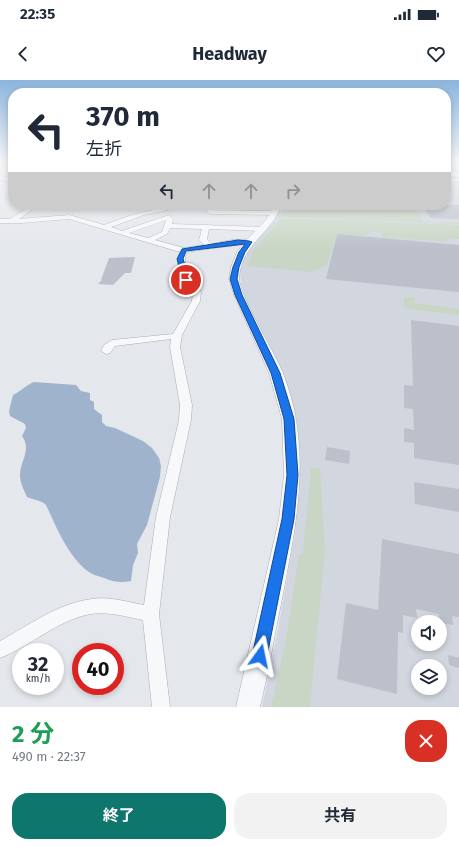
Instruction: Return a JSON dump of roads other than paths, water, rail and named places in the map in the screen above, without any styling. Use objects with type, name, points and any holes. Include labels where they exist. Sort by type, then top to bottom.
[{"type":"street","points":[[11,221],[28,210]]},
{"type":"street","points":[[209,210],[210,212],[254,210]]},
{"type":"street","points":[[248,707],[288,519],[292,475],[289,419],[276,373],[239,295],[234,279],[236,267],[242,252],[249,242],[262,229],[275,210]]},
{"type":"street","points":[[104,228],[121,221],[166,212]]},
{"type":"street","points":[[148,241],[165,233],[170,220],[166,212]]},
{"type":"street","points":[[122,233],[166,212]]},
{"type":"street","points":[[0,221],[22,221],[64,217],[184,250],[238,242],[249,242]]},
{"type":"street","points":[[168,226],[262,229]]},
{"type":"street","points":[[206,227],[203,240],[210,246]]},
{"type":"street","points":[[161,707],[151,614],[163,517],[185,420],[186,405],[175,347],[182,323],[196,301],[196,292],[186,280],[180,259],[184,250]]},
{"type":"street","points":[[106,351],[107,347],[112,343],[177,336]]},
{"type":"street","points":[[0,650],[64,614],[92,606],[107,606],[151,614]]},
{"type":"lane","points":[[166,212],[173,210]]},
{"type":"water","points":[[34,382],[76,385],[81,391],[90,393],[90,400],[94,402],[94,409],[102,415],[102,422],[106,426],[115,428],[143,441],[152,448],[159,458],[161,466],[160,477],[147,525],[137,544],[138,553],[133,565],[131,581],[114,581],[89,572],[69,550],[46,505],[42,502],[27,497],[20,478],[20,470],[26,451],[25,441],[22,436],[26,428],[25,424],[10,416],[9,411],[13,395]]}]
